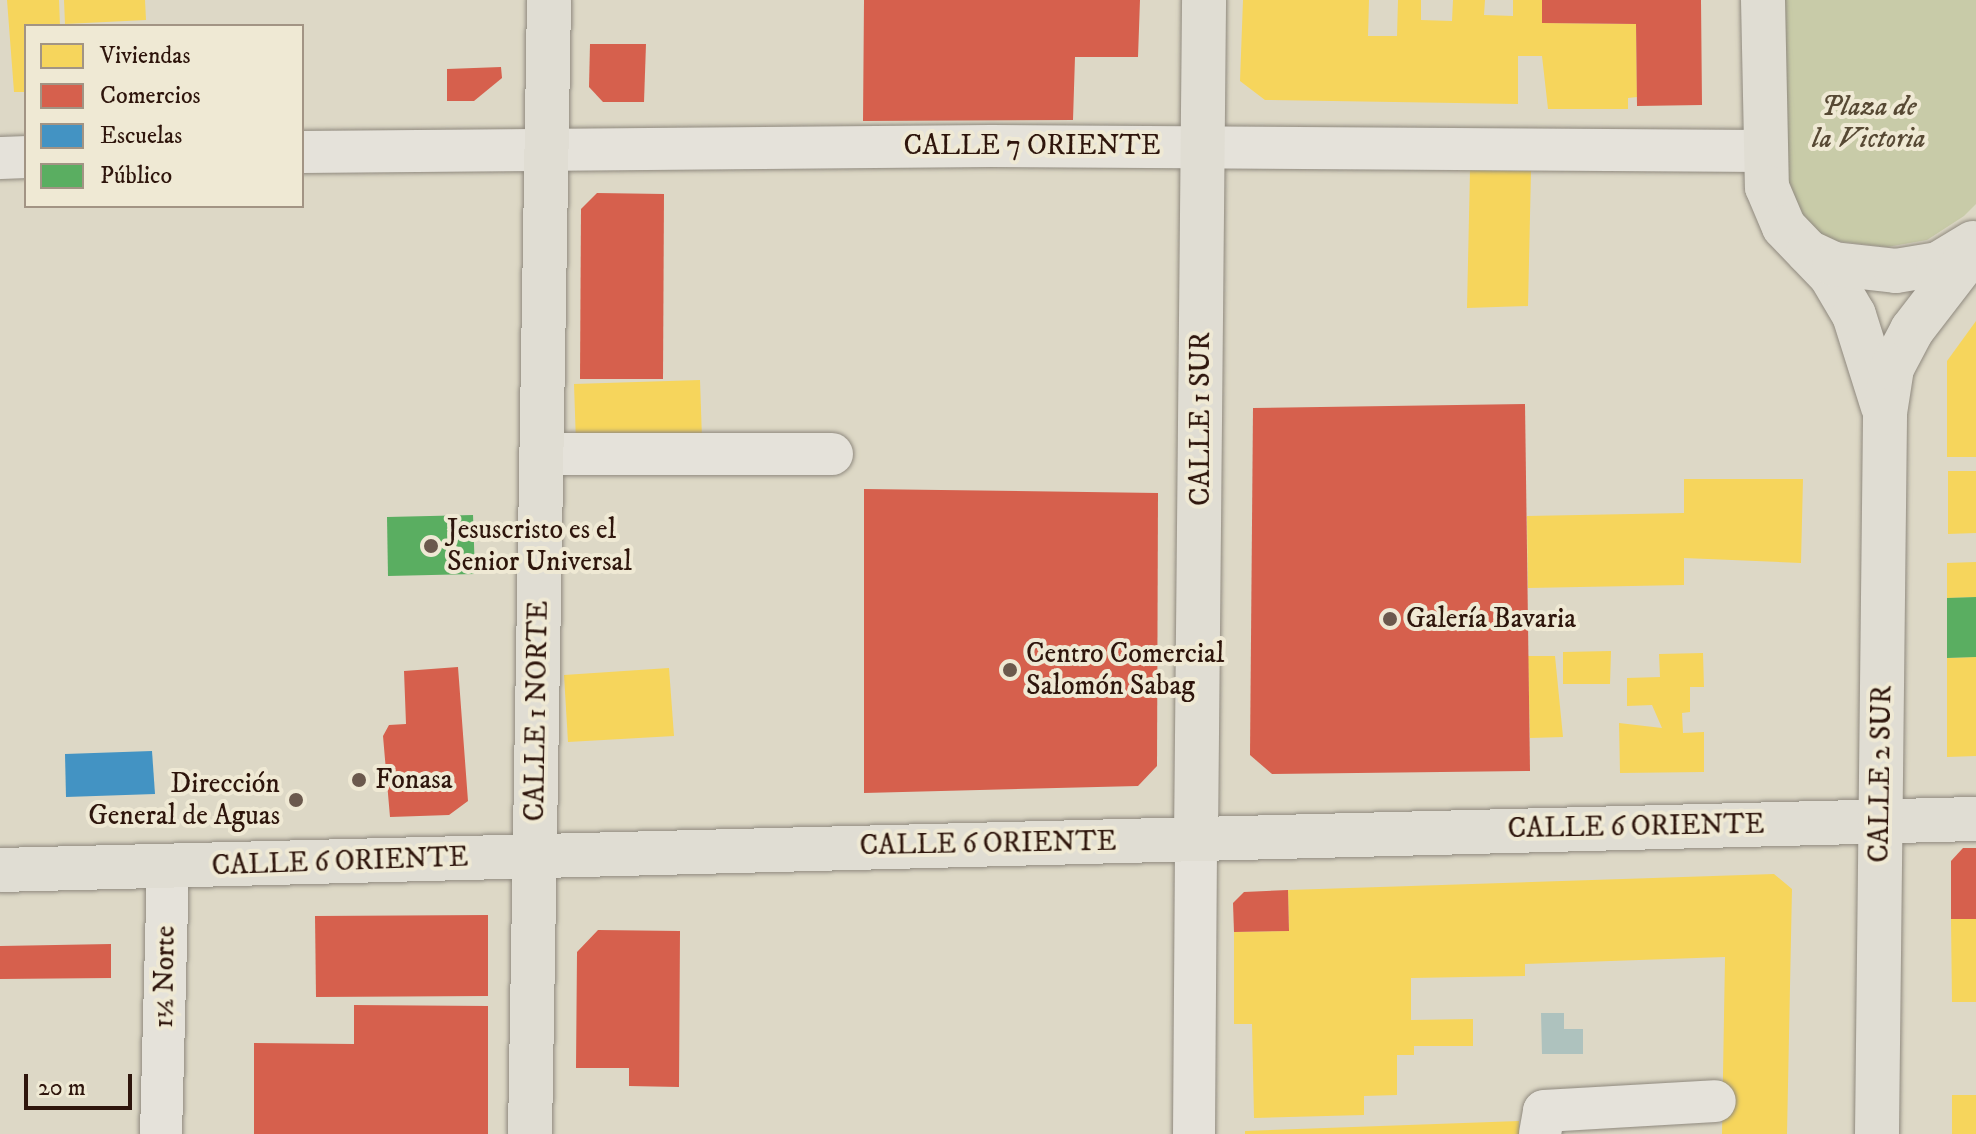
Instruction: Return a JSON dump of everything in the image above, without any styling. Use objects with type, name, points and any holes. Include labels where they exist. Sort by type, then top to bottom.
[{"type":"main road","name":"CALLE 1 NORTE","points":[[530,1134],[549,0]]},
{"type":"main road","name":"CALLE 1 SUR","points":[[1196,839],[1204,0]]},
{"type":"main road","name":"CALLE 2 SUR","points":[[1763,0],[1762,151],[1774,209],[1796,244],[1831,276],[1854,315],[1885,413]]},
{"type":"main road","points":[[1796,244],[1834,264],[1896,271],[1938,264],[1976,240]]},
{"type":"main road","name":"CALLE 2 SUR","points":[[1877,1134],[1885,413],[1892,368],[1912,330],[1976,247]]},
{"type":"main road","name":"CALLE 6 ORIENTE","points":[[0,870],[1976,819]]},
{"type":"street","name":"CALLE 7 ORIENTE","points":[[304,152],[1202,146],[1762,151]]},
{"type":"street","points":[[0,158],[24,157]]},
{"type":"street","points":[[541,454],[832,454]]},
{"type":"street","points":[[1194,1134],[1196,839]]},
{"type":"street","name":"1½ Norte","points":[[153,1127],[168,867]]},
{"type":"street","points":[[1540,1134],[1544,1111],[1715,1101]]},
{"type":"green space","name":"Plaza de la Victoria","points":[[1763,0],[1976,0],[1976,204],[1964,216],[1927,240],[1887,247],[1829,240],[1793,221]]},
{"type":"shaded area","points":[[1541,1013],[1564,1013],[1564,1029],[1583,1029],[1583,1054],[1542,1054]]},
{"type":"building: Viviendas","points":[[7,0],[59,0],[60,24],[24,24],[24,92],[14,92]]},
{"type":"building: Viviendas","points":[[64,0],[145,0],[146,20],[65,24]]},
{"type":"building: Viviendas","points":[[1243,0],[1369,0],[1368,36],[1397,36],[1398,0],[1421,0],[1421,20],[1452,21],[1453,0],[1485,0],[1484,15],[1513,16],[1513,0],[1542,0],[1542,23],[1636,24],[1637,97],[1628,98],[1628,109],[1548,109],[1542,56],[1518,56],[1518,104],[1265,100],[1240,81]]},
{"type":"building: Viviendas","points":[[1470,170],[1531,171],[1528,306],[1467,308]]},
{"type":"building: Viviendas","points":[[1976,321],[1976,457],[1947,457],[1947,361]]},
{"type":"building: Viviendas","points":[[700,380],[702,439],[576,443],[574,384]]},
{"type":"building: Viviendas","points":[[1948,471],[1976,471],[1976,533],[1948,534]]},
{"type":"building: Viviendas","points":[[1684,479],[1803,479],[1801,563],[1684,558],[1684,585],[1528,588],[1527,516],[1684,513]]},
{"type":"building: Viviendas","points":[[1976,562],[1976,597],[1947,598],[1947,563]]},
{"type":"building: Viviendas","points":[[1611,651],[1610,684],[1563,684],[1563,652]]},
{"type":"building: Viviendas","points":[[1703,653],[1704,687],[1690,687],[1690,712],[1682,713],[1683,733],[1704,732],[1704,772],[1620,773],[1619,723],[1662,728],[1652,705],[1627,706],[1627,678],[1660,677],[1659,654]]},
{"type":"building: Viviendas","points":[[1528,656],[1555,656],[1563,737],[1530,738]]},
{"type":"building: Viviendas","points":[[1976,657],[1976,756],[1947,757],[1947,658]]},
{"type":"building: Viviendas","points":[[669,668],[674,736],[568,742],[564,675]]},
{"type":"building: Viviendas","points":[[1774,874],[1792,889],[1787,1134],[1722,1134],[1725,957],[1525,964],[1525,976],[1411,978],[1411,1020],[1473,1019],[1473,1046],[1414,1046],[1414,1055],[1397,1055],[1397,1095],[1364,1096],[1364,1115],[1254,1118],[1252,1024],[1234,1024],[1234,932],[1289,931],[1288,890]]},
{"type":"building: Viviendas","points":[[1951,919],[1976,919],[1976,1002],[1952,1002]]},
{"type":"building: Viviendas","points":[[1952,1095],[1976,1095],[1976,1134],[1952,1134]]},
{"type":"building: Viviendas","points":[[1519,1121],[1519,1134],[1245,1134],[1245,1131]]},
{"type":"building: Comercios","points":[[864,0],[1140,0],[1138,57],[1075,57],[1073,120],[863,121]]},
{"type":"building: Comercios","points":[[1542,0],[1701,0],[1702,105],[1637,106],[1636,24],[1542,23]]},
{"type":"building: Comercios","points":[[590,44],[646,44],[644,102],[603,102],[589,87]]},
{"type":"building: Comercios","points":[[501,67],[502,78],[474,101],[447,101],[447,69]]},
{"type":"building: Comercios","points":[[597,193],[664,194],[663,379],[580,379],[581,209]]},
{"type":"building: Comercios","points":[[1525,404],[1530,771],[1272,774],[1250,755],[1253,408]]},
{"type":"building: Comercios","name":"Centro Comercial Salomón Sabag","points":[[864,489],[1158,493],[1157,766],[1138,786],[864,793]]},
{"type":"building: Comercios","points":[[458,667],[468,801],[449,815],[390,817],[383,736],[389,725],[406,724],[404,671]]},
{"type":"building: Comercios","points":[[1963,848],[1976,848],[1976,919],[1951,919],[1951,861]]},
{"type":"building: Comercios","points":[[1288,890],[1289,931],[1234,932],[1233,903],[1244,892]]},
{"type":"building: Comercios","points":[[488,915],[488,996],[316,997],[315,916]]},
{"type":"building: Comercios","points":[[598,930],[680,931],[679,1087],[629,1086],[629,1068],[576,1068],[577,952]]},
{"type":"building: Comercios","points":[[111,944],[111,978],[0,979],[0,946]]},
{"type":"building: Comercios","points":[[354,1005],[488,1006],[488,1134],[254,1134],[254,1043],[354,1044]]},
{"type":"building: Escuelas","points":[[152,751],[155,794],[66,797],[65,754]]},
{"type":"building: Público","name":"Jesuscristo es el Senior Universal","points":[[473,515],[475,574],[388,576],[387,517]]},
{"type":"building: Público","points":[[1976,597],[1976,657],[1947,658],[1947,598]]},
{"type":"place","name":"Jesuscristo es el Senior Universal","points":[[431,546]]},
{"type":"place","name":"Galería Bavaria","points":[[1390,619]]},
{"type":"place","name":"Centro Comercial Salomón Sabag","points":[[1010,670]]},
{"type":"place","name":"Fonasa","points":[[359,780]]},
{"type":"place","name":"Dirección General de Aguas","points":[[296,800]]}]
